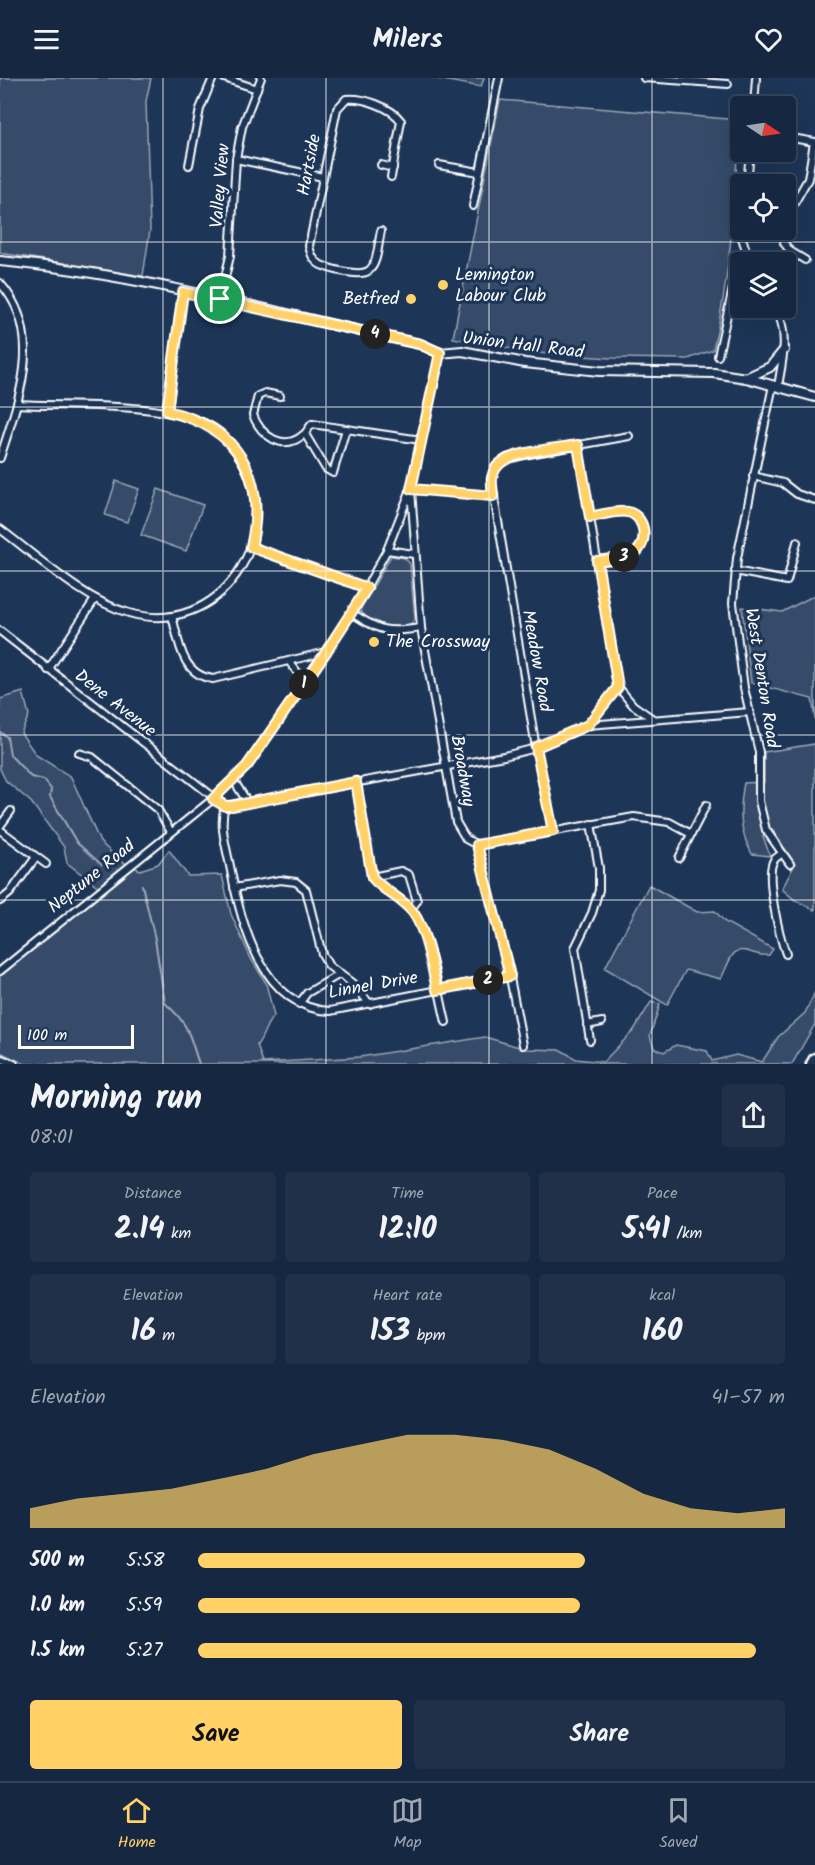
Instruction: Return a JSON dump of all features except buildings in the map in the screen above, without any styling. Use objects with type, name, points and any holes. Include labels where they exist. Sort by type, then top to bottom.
[{"type":"street","points":[[189,165],[200,109],[213,78]]},
{"type":"street","points":[[224,78],[257,89]]},
{"type":"street","name":"Valley View","points":[[220,299],[230,256],[236,159],[242,127],[261,78]]},
{"type":"street","points":[[473,206],[499,78]]},
{"type":"street","points":[[644,78],[709,80],[728,84]]},
{"type":"street","points":[[755,96],[756,78]]},
{"type":"street","name":"Hartside","points":[[381,231],[374,265],[362,273],[320,264],[311,256],[309,246],[337,109],[346,99],[358,98],[392,112],[401,121],[391,177]]},
{"type":"street","points":[[796,139],[814,142],[808,179],[792,207],[784,243],[790,251],[805,260]]},
{"type":"street","points":[[236,159],[323,177]]},
{"type":"street","points":[[381,165],[393,168]]},
{"type":"street","points":[[439,165],[479,172]]},
{"type":"street","points":[[369,240],[379,242]]},
{"type":"street","name":"Union Hall Road","points":[[0,261],[148,281],[183,292],[420,344],[440,353],[462,351],[525,363],[599,371],[714,372],[746,378],[815,397]]},
{"type":"street","points":[[0,283],[13,300],[25,336],[24,381],[0,458]]},
{"type":"street","points":[[167,411],[183,292]]},
{"type":"street","points":[[718,356],[730,302]]},
{"type":"street","name":"West Denton Road","points":[[781,318],[784,324],[784,350],[753,476],[735,571],[733,603],[750,712],[759,752],[759,801],[766,830],[790,864]]},
{"type":"street","points":[[746,378],[770,367],[784,350]]},
{"type":"street","points":[[440,353],[411,489],[493,496]]},
{"type":"street","points":[[280,396],[265,393],[258,396],[254,415],[255,420],[270,438],[279,442],[289,442],[305,434],[312,424],[421,440]]},
{"type":"street","points":[[0,529],[95,599],[130,614],[172,616],[202,606],[229,585],[241,568],[251,547],[257,521],[255,489],[237,453],[225,436],[213,427],[167,411],[17,404]]},
{"type":"street","points":[[305,434],[326,469],[333,473],[346,429]]},
{"type":"street","name":"Meadow Road","points":[[553,831],[536,747],[491,479],[496,466],[507,458],[629,436]]},
{"type":"street","points":[[578,445],[618,687],[633,705],[653,718]]},
{"type":"street","points":[[753,476],[783,483],[796,494],[815,500]]},
{"type":"street","name":"Neptune Road","points":[[0,971],[213,799],[247,766],[367,588],[387,550],[411,489]]},
{"type":"street","name":"Broadway","points":[[411,489],[421,628],[456,822],[466,839],[477,845],[510,976],[523,1045]]},
{"type":"street","points":[[590,517],[626,512],[636,515],[642,523],[644,540],[640,550],[630,556],[597,561]]},
{"type":"street","points":[[735,571],[788,580],[796,542]]},
{"type":"street","points":[[251,547],[367,588]]},
{"type":"street","points":[[387,550],[414,554]]},
{"type":"street","points":[[48,670],[95,599]]},
{"type":"street","points":[[352,613],[375,628],[389,633],[421,628]]},
{"type":"street","points":[[172,616],[183,658],[192,671],[201,677],[213,679],[326,652]]},
{"type":"street","name":"Dene Avenue","points":[[0,631],[213,799],[225,806]]},
{"type":"street","points":[[289,662],[305,683]]},
{"type":"street","points":[[588,725],[618,687]]},
{"type":"street","points":[[225,806],[446,766],[536,747],[588,725],[750,712]]},
{"type":"street","points":[[79,753],[92,757],[158,810],[171,832]]},
{"type":"street","points":[[234,781],[248,803]]},
{"type":"street","points":[[356,782],[372,877],[379,886],[411,909],[426,942],[446,1022]]},
{"type":"street","points":[[679,858],[706,805]]},
{"type":"street","name":"Linnel Drive","points":[[225,806],[222,824],[239,914],[266,972],[282,991],[299,1004],[315,1010],[330,1011],[510,976]]},
{"type":"street","points":[[12,810],[0,828],[46,864]]},
{"type":"street","points":[[477,845],[634,817],[669,822],[691,834]]},
{"type":"street","points":[[590,1041],[575,948],[592,913],[599,891],[599,868],[591,824]]},
{"type":"street","points":[[781,854],[773,860],[771,871],[777,926],[786,954]]},
{"type":"street","points":[[0,901],[10,893],[36,857]]},
{"type":"street","points":[[372,877],[401,871],[409,875],[417,901],[411,909]]},
{"type":"street","points":[[234,888],[280,880],[296,882],[306,890],[322,954],[329,966],[352,983],[370,1004]]},
{"type":"street","points":[[299,1004],[308,993],[340,974]]},
{"type":"street","points":[[587,1025],[602,1022]]},
{"type":"street","points":[[0,1058],[14,1064]]},
{"type":"shaded area","points":[[0,78],[151,78],[146,101],[150,230],[143,276],[0,253]]},
{"type":"shaded area","points":[[432,78],[484,78],[481,87]]},
{"type":"shaded area","points":[[500,100],[730,119],[730,162],[737,162],[736,174],[730,174],[731,240],[724,293],[713,350],[688,359],[611,358],[536,353],[453,338]]},
{"type":"shaded area","points":[[116,481],[139,489],[127,522],[105,515]]},
{"type":"shaded area","points":[[158,489],[203,505],[186,551],[141,535]]},
{"type":"shaded area","points":[[391,556],[405,558],[410,564],[415,619],[410,626],[396,627],[375,623],[360,610]]},
{"type":"shaded area","points":[[815,595],[815,719],[812,699],[751,683],[742,607],[782,612]]},
{"type":"shaded area","points":[[23,692],[29,715],[21,733],[36,755],[71,777],[100,842],[121,861],[140,870],[158,864],[169,850],[188,876],[222,875],[231,914],[251,959],[266,983],[274,1016],[257,1045],[263,1063],[360,1057],[485,1037],[526,1049],[561,1050],[576,1059],[603,1062],[634,1030],[651,1002],[660,1004],[650,1036],[654,1048],[664,1052],[676,1045],[707,1051],[712,1061],[736,1055],[762,1062],[778,1037],[805,1013],[815,992],[815,1024],[792,1064],[25,1064],[0,1052],[0,976],[104,891],[67,863],[64,847],[31,802],[6,781],[0,769],[0,699]]},
{"type":"shaded area","points":[[815,744],[815,910],[795,900],[782,889],[795,864],[772,829],[763,836],[770,856],[752,854],[742,828],[741,802],[744,783],[764,782],[764,752]]},
{"type":"shaded area","points":[[649,885],[697,912],[715,911],[725,922],[773,949],[769,955],[736,952],[721,979],[686,970],[667,1005],[605,968]]},
{"type":"waterway","points":[[0,732],[7,737],[10,755],[31,777],[44,780],[51,789],[50,797],[77,843],[102,865]]},
{"type":"waterway","points":[[142,885],[155,939],[165,1003],[184,1024],[199,1064]]},
{"type":"place","name":"Lemington Labour Club","points":[[443,285]]},
{"type":"place","name":"Betfred","points":[[411,299]]},
{"type":"place","name":"The Crossway","points":[[374,642]]},
{"type":"route","points":[[183,292],[220,299],[420,344],[440,353],[411,489],[493,496],[491,479],[496,466],[507,458],[578,445],[590,517],[626,512],[636,515],[642,523],[644,540],[640,550],[630,556],[597,561],[618,687],[588,725],[562,738],[536,747],[553,831],[477,845],[510,976],[437,990],[426,942],[411,909],[379,886],[372,877],[356,782],[232,806],[225,806],[213,799],[247,766],[367,588],[251,547],[257,521],[255,489],[247,469],[225,436],[213,427],[197,419],[167,411],[183,292]]}]
